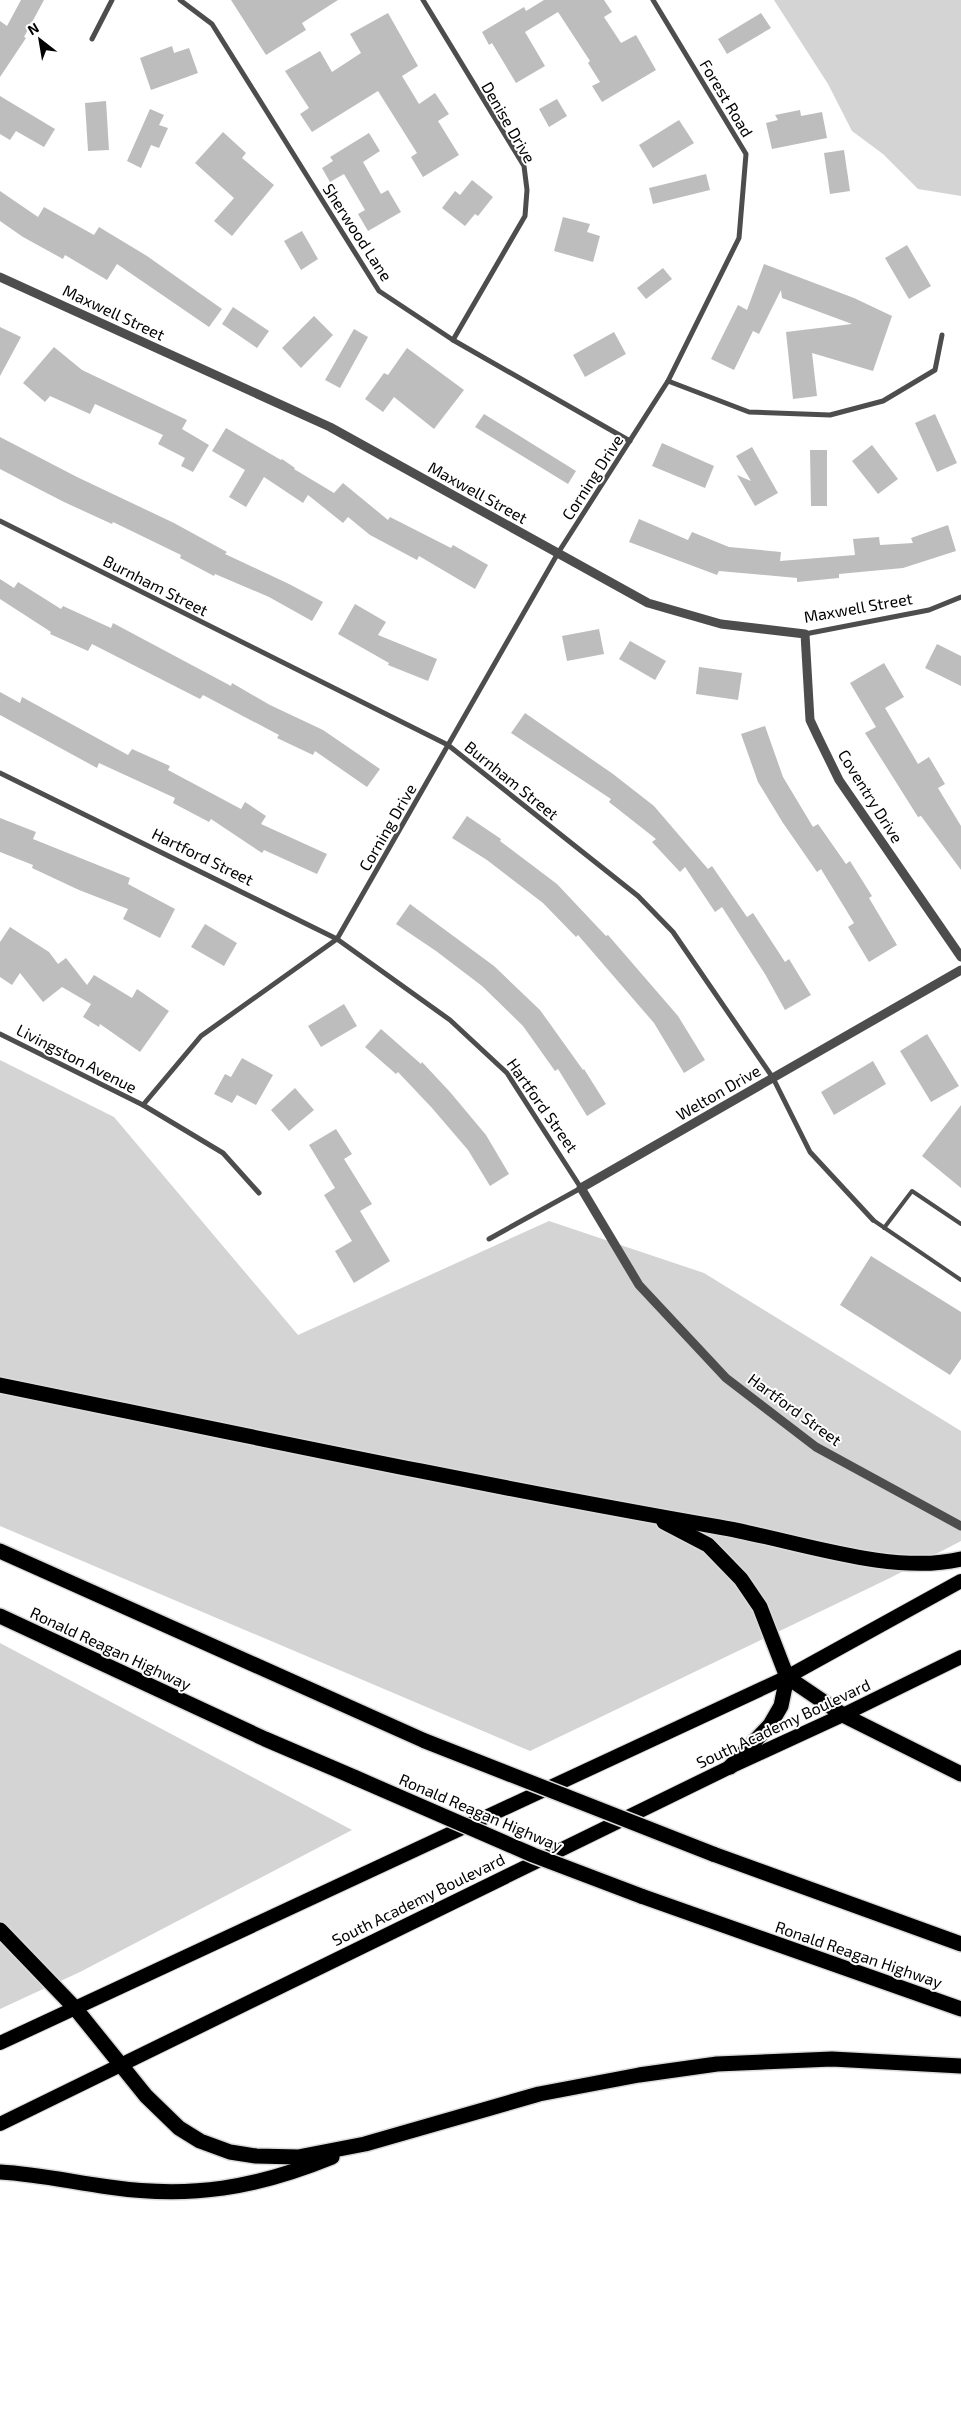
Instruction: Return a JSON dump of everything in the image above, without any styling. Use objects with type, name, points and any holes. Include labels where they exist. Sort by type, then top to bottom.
[{"type":"highway","points":[[0,1385],[653,1517],[721,1527],[842,1554],[904,1563],[941,1564],[961,1559]]},
{"type":"highway","points":[[653,1517],[708,1545],[741,1579],[760,1607],[787,1677],[781,1706],[770,1725],[730,1767]]},
{"type":"highway","points":[[0,1551],[425,1741],[713,1854],[961,1944]]},
{"type":"highway","points":[[0,2042],[787,1677],[961,1581]]},
{"type":"highway","name":"Ronald Reagan Highway","points":[[0,1616],[265,1739],[533,1855],[641,1896],[961,2009]]},
{"type":"highway","name":"South Academy Boulevard","points":[[0,2124],[730,1767],[843,1715],[961,1657]]},
{"type":"highway","points":[[787,1677],[843,1715],[961,1774]]},
{"type":"highway","points":[[0,1930],[75,2008],[146,2096],[179,2128],[200,2141],[230,2152],[256,2156],[298,2157],[365,2144],[539,2094],[639,2075],[717,2064],[832,2059],[961,2066]]},
{"type":"highway","points":[[0,2172],[34,2174],[111,2188],[167,2192],[222,2190],[262,2182],[302,2169],[365,2144]]},
{"type":"street","points":[[92,39],[112,0]]},
{"type":"street","name":"Sherwood Lane","points":[[180,0],[212,24],[379,291],[453,340],[630,442]]},
{"type":"street","name":"Denise Drive","points":[[423,0],[524,166],[527,190],[525,216],[453,340]]},
{"type":"street","name":"Forest Road","points":[[654,0],[746,154],[740,238],[668,381]]},
{"type":"street","name":"Maxwell Street","points":[[0,277],[330,427],[648,602],[720,624],[805,634],[929,610],[961,598]]},
{"type":"street","points":[[668,381],[748,412],[830,415],[883,402],[935,370],[942,336]]},
{"type":"street","name":"Corning Drive","points":[[143,1106],[201,1036],[337,939],[558,553],[668,381]]},
{"type":"street","name":"Burnham Street","points":[[0,521],[448,745],[638,896],[673,932],[773,1078],[810,1152],[872,1220]]},
{"type":"street","name":"Coventry Drive","points":[[805,634],[810,720],[839,780],[961,957]]},
{"type":"street","name":"Hartford Street","points":[[0,773],[337,939],[450,1020],[507,1073],[581,1188],[639,1285],[726,1378],[816,1447],[961,1526]]},
{"type":"street","name":"Welton Drive","points":[[489,1239],[961,970]]},
{"type":"street","name":"Livingston Avenue","points":[[0,1034],[143,1106]]},
{"type":"street","points":[[143,1106],[223,1153],[259,1193]]},
{"type":"lane","points":[[884,1228],[912,1191],[961,1224]]},
{"type":"lane","points":[[872,1220],[961,1280]]},
{"type":"shaded area","points":[[774,0],[961,0],[961,196],[918,189],[883,154],[852,131],[828,84]]},
{"type":"shaded area","points":[[0,1060],[114,1117],[298,1335],[549,1221],[704,1273],[961,1431],[961,1541],[890,1578],[530,1751],[0,1526]]},
{"type":"shaded area","points":[[0,1643],[352,1830],[80,1972],[0,2009]]},
{"type":"building","points":[[21,0],[44,0],[24,37],[26,38],[0,77],[0,21],[7,26]]},
{"type":"building","points":[[231,0],[338,0],[302,23],[306,30],[266,55]]},
{"type":"building","points":[[544,0],[604,0],[612,12],[604,17],[621,43],[636,35],[656,70],[602,102],[592,86],[600,82],[588,63],[590,61],[558,12],[525,32],[545,66],[516,83],[492,43],[489,45],[482,32],[524,7],[526,11]]},
{"type":"building","points":[[388,13],[418,66],[402,76],[419,104],[435,93],[449,114],[438,121],[459,155],[423,177],[411,157],[417,153],[378,91],[312,132],[300,114],[309,108],[285,71],[320,51],[332,72],[361,53],[350,34]]},
{"type":"building","points":[[761,13],[771,28],[727,54],[718,39]]},
{"type":"building","points":[[172,46],[174,53],[189,48],[198,73],[151,90],[140,58]]},
{"type":"building","points":[[0,96],[55,129],[44,147],[16,131],[10,140],[0,134]]},
{"type":"building","points":[[557,99],[567,116],[549,127],[539,109]]},
{"type":"building","points":[[106,101],[109,150],[88,151],[85,103]]},
{"type":"building","points":[[150,109],[164,115],[159,125],[168,128],[159,148],[151,145],[141,168],[127,161]]},
{"type":"building","points":[[800,110],[801,116],[822,112],[827,138],[772,149],[766,123],[778,120],[775,115]]},
{"type":"building","points":[[679,120],[694,143],[653,168],[639,145]]},
{"type":"building","points":[[223,132],[246,153],[242,158],[274,185],[232,236],[214,221],[234,198],[195,163]]},
{"type":"building","points":[[369,133],[380,151],[363,162],[381,194],[388,190],[401,212],[368,231],[358,214],[365,210],[344,174],[330,182],[322,168],[333,161],[330,157]]},
{"type":"building","points":[[844,150],[850,191],[830,194],[824,153]]},
{"type":"building","points":[[706,174],[710,190],[653,204],[649,188]]},
{"type":"building","points":[[472,180],[493,197],[478,216],[475,214],[465,226],[442,208],[455,191],[460,195]]},
{"type":"building","points":[[0,191],[38,217],[44,207],[94,235],[99,227],[147,256],[222,309],[209,327],[117,264],[107,280],[65,255],[63,259],[23,237],[0,221]]},
{"type":"building","points":[[563,217],[590,224],[587,232],[600,236],[593,262],[554,251]]},
{"type":"building","points":[[302,231],[318,259],[301,270],[284,241]]},
{"type":"building","points":[[907,245],[931,286],[909,299],[885,258]]},
{"type":"building","points":[[764,264],[854,298],[892,316],[873,371],[812,353],[817,396],[793,399],[786,332],[852,324],[782,298],[781,290],[759,334],[753,331],[734,370],[711,359],[738,305],[747,310]]},
{"type":"building","points":[[663,268],[672,279],[646,299],[637,288]]},
{"type":"building","points":[[233,307],[269,331],[257,348],[222,324]]},
{"type":"building","points":[[314,316],[333,335],[301,368],[282,348]]},
{"type":"building","points":[[0,327],[21,337],[0,376]]},
{"type":"building","points":[[354,329],[368,337],[340,388],[325,380]]},
{"type":"building","points":[[614,332],[626,354],[585,377],[573,355]]},
{"type":"building","points":[[54,347],[82,370],[187,420],[182,429],[209,445],[193,472],[181,466],[185,458],[158,444],[163,435],[95,404],[90,414],[50,396],[45,402],[23,383]]},
{"type":"building","points":[[407,348],[464,390],[434,429],[394,397],[383,412],[365,399],[384,373],[388,375]]},
{"type":"building","points":[[484,414],[576,471],[568,484],[475,427]]},
{"type":"building","points":[[935,414],[957,463],[937,472],[915,423]]},
{"type":"building","points":[[226,428],[282,459],[294,469],[334,493],[343,483],[388,520],[390,517],[451,548],[453,545],[488,565],[475,589],[419,556],[417,560],[370,535],[348,517],[343,523],[308,495],[303,503],[264,477],[246,507],[229,497],[245,470],[212,451]]},
{"type":"building","points":[[0,437],[77,477],[174,523],[227,552],[225,554],[323,602],[312,621],[269,597],[215,574],[214,576],[180,558],[181,555],[113,522],[112,524],[64,502],[0,469]]},
{"type":"building","points":[[662,443],[714,466],[705,488],[652,466]]},
{"type":"building","points":[[872,445],[898,479],[878,494],[852,461]]},
{"type":"building","points":[[752,447],[778,493],[755,506],[737,475],[751,481],[736,456]]},
{"type":"building","points":[[810,450],[827,450],[827,506],[811,506]]},
{"type":"building","points":[[639,519],[688,540],[692,532],[729,547],[781,552],[780,561],[855,555],[853,539],[879,537],[880,545],[913,543],[911,538],[948,525],[956,551],[903,568],[839,574],[839,578],[797,582],[797,578],[719,571],[717,575],[629,542]]},
{"type":"building","points":[[0,579],[14,588],[18,582],[61,609],[63,606],[111,628],[113,623],[231,686],[232,683],[270,705],[323,730],[380,769],[367,787],[315,751],[313,755],[277,738],[279,735],[203,695],[200,699],[92,644],[88,651],[50,634],[51,632],[0,599]]},
{"type":"building","points":[[355,604],[386,622],[378,635],[437,659],[428,681],[388,665],[389,663],[338,634]]},
{"type":"building","points":[[599,629],[604,654],[567,661],[562,636]]},
{"type":"building","points":[[630,641],[666,661],[655,680],[619,659]]},
{"type":"building","points":[[937,644],[961,656],[961,686],[925,668]]},
{"type":"building","points":[[884,663],[904,697],[885,708],[918,764],[929,757],[945,784],[938,788],[961,826],[961,870],[921,816],[918,817],[865,733],[876,727],[850,683]]},
{"type":"building","points":[[699,667],[742,673],[738,700],[696,694]]},
{"type":"building","points":[[0,692],[20,703],[22,697],[128,755],[132,749],[170,766],[168,770],[241,809],[245,802],[266,816],[261,824],[327,854],[317,874],[264,850],[262,853],[211,819],[209,822],[173,803],[175,798],[99,763],[97,768],[0,715]]},
{"type":"building","points":[[525,713],[613,774],[654,806],[708,869],[712,866],[747,917],[753,913],[785,962],[789,959],[811,995],[785,1010],[765,974],[722,907],[715,912],[685,867],[680,872],[652,842],[656,839],[609,802],[611,799],[511,733]]},
{"type":"building","points":[[765,726],[783,777],[813,827],[818,824],[846,864],[850,861],[872,896],[869,898],[897,945],[869,962],[848,927],[854,923],[821,869],[817,872],[783,823],[758,782],[741,734]]},
{"type":"building","points":[[467,816],[501,839],[500,841],[557,884],[606,936],[608,935],[678,1016],[705,1060],[684,1073],[654,1023],[578,935],[576,937],[543,903],[487,860],[452,838]]},
{"type":"building","points":[[0,818],[36,832],[33,839],[130,878],[128,884],[175,909],[160,938],[123,919],[128,909],[79,890],[32,868],[33,865],[0,852]]},
{"type":"building","points":[[410,904],[494,966],[540,1010],[584,1069],[606,1104],[587,1116],[558,1069],[555,1071],[523,1026],[482,986],[396,924]]},
{"type":"building","points":[[205,924],[237,943],[224,966],[191,947]]},
{"type":"building","points":[[10,927],[49,952],[58,964],[66,958],[87,985],[94,975],[132,998],[137,989],[169,1011],[140,1052],[100,1024],[99,1027],[83,1017],[91,1004],[62,987],[43,1002],[20,973],[12,985],[0,977],[0,942]]},
{"type":"building","points":[[344,1004],[357,1026],[321,1047],[308,1026]]},
{"type":"building","points":[[381,1029],[421,1064],[422,1062],[450,1092],[486,1135],[509,1174],[490,1186],[468,1150],[432,1108],[398,1072],[396,1074],[365,1047]]},
{"type":"building","points":[[927,1034],[959,1086],[931,1102],[900,1051]]},
{"type":"building","points":[[242,1058],[273,1075],[256,1105],[237,1095],[232,1103],[214,1094],[225,1074],[231,1077]]},
{"type":"building","points":[[873,1061],[886,1084],[834,1115],[821,1092]]},
{"type":"building","points":[[295,1088],[314,1110],[289,1131],[271,1110]]},
{"type":"building","points":[[961,1105],[961,1188],[922,1156]]},
{"type":"building","points":[[336,1129],[352,1154],[344,1159],[372,1204],[360,1211],[390,1261],[354,1283],[335,1251],[352,1241],[324,1195],[335,1188],[309,1145]]},
{"type":"building","points":[[871,1256],[961,1312],[961,1359],[950,1375],[840,1305]]}]
